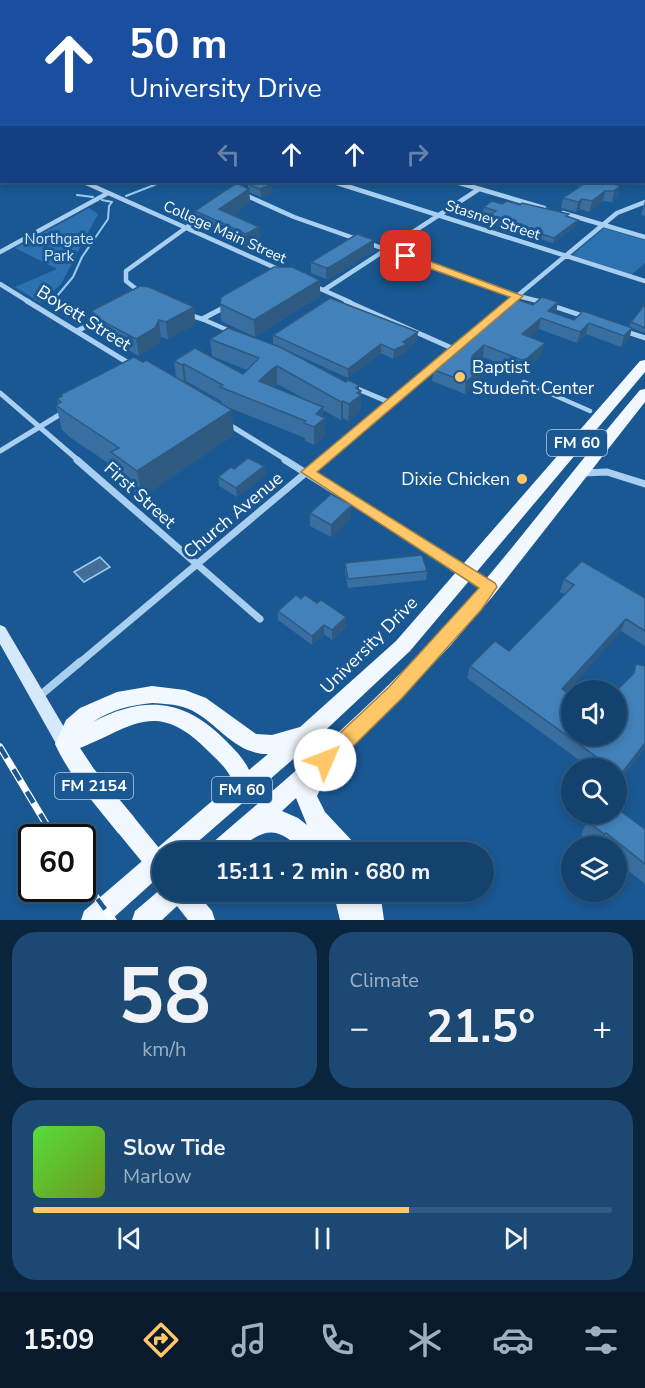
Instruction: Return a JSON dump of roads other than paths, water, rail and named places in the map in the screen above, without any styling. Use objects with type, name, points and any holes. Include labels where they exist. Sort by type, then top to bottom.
[{"type":"main road","name":"University Drive","points":[[307,734],[404,646],[645,364]]},
{"type":"main road","name":"FM 60","points":[[230,842],[308,772],[325,760],[396,693],[475,605],[645,393]]},
{"type":"main road","points":[[0,631],[65,744]]},
{"type":"main road","points":[[65,744],[73,725],[119,701],[148,694],[178,697],[197,703],[214,713],[239,735],[262,745],[277,744],[307,734]]},
{"type":"main road","points":[[65,744],[84,739],[112,722],[132,715],[152,712],[170,714],[193,724],[206,735],[238,768],[245,788]]},
{"type":"main road","name":"FM 60","points":[[181,842],[307,734]]},
{"type":"main road","name":"FM 2154","points":[[65,744],[86,776],[152,857]]},
{"type":"main road","points":[[325,760],[306,795],[310,810],[338,842]]},
{"type":"main road","points":[[245,829],[268,819],[278,820],[288,824],[308,842]]},
{"type":"main road","points":[[93,920],[152,867]]},
{"type":"main road","points":[[144,920],[165,902]]},
{"type":"main road","points":[[187,902],[203,920]]},
{"type":"main road","points":[[354,902],[367,919]]},
{"type":"main road","points":[[367,919],[368,902]]},
{"type":"street","name":"College Main Street","points":[[86,183],[285,272],[276,278]]},
{"type":"street","name":"Stasney Street","points":[[337,183],[645,281]]},
{"type":"street","points":[[459,183],[645,237]]},
{"type":"street","points":[[246,188],[237,192],[294,217],[593,320]]},
{"type":"street","points":[[324,290],[479,189]]},
{"type":"street","points":[[0,252],[108,193]]},
{"type":"street","points":[[502,308],[620,211],[645,202]]},
{"type":"street","points":[[140,298],[145,295],[126,281],[126,271],[210,211]]},
{"type":"street","name":"College Main Street","points":[[304,281],[454,349]]},
{"type":"street","name":"Boyett Street","points":[[0,285],[138,369]]},
{"type":"street","points":[[202,319],[231,304]]},
{"type":"street","points":[[77,331],[111,313]]},
{"type":"street","points":[[184,313],[233,333]]},
{"type":"street","points":[[614,327],[645,338]]},
{"type":"street","name":"Church Avenue","points":[[37,698],[391,404],[477,329]]},
{"type":"street","points":[[524,382],[590,411]]},
{"type":"street","points":[[347,385],[391,404]]},
{"type":"street","name":"First Street","points":[[0,393],[260,619]]},
{"type":"street","points":[[0,451],[70,409]]},
{"type":"street","points":[[218,418],[308,472],[489,587]]},
{"type":"street","points":[[579,473],[607,472],[645,484]]},
{"type":"waterway","points":[[126,196],[159,183]]},
{"type":"waterway","points":[[77,195],[93,197]]},
{"type":"waterway","points":[[52,302],[73,277],[82,257],[108,219],[109,206],[112,202],[102,200]]},
{"type":"railway","points":[[0,747],[46,824]]},
{"type":"railway","points":[[96,897],[113,920]]},
{"type":"place","name":"Baptist Student Center","points":[[460,377]]},
{"type":"place","name":"Dixie Chicken","points":[[522,479]]},
{"type":"park label","name":"Northgate Park","points":[[59,248]]}]
